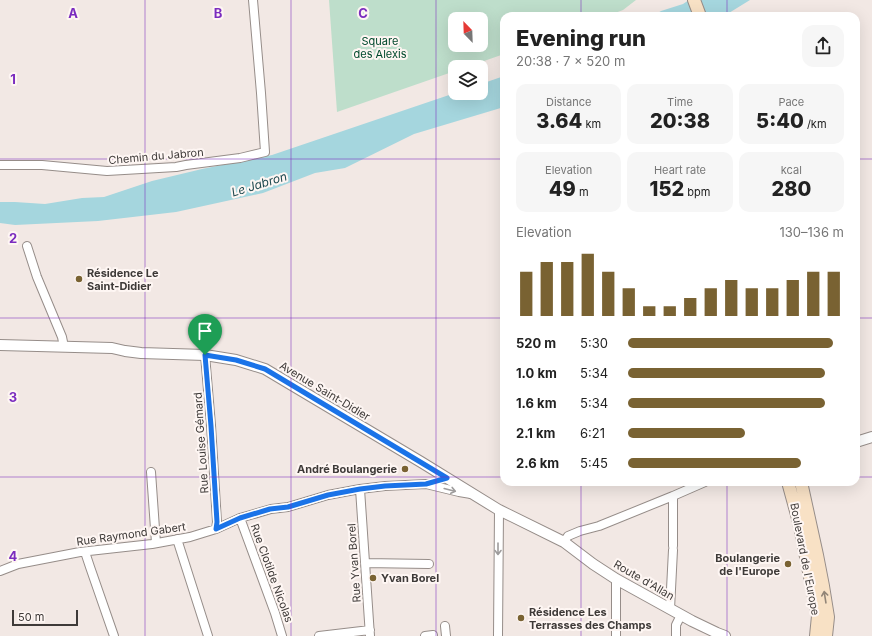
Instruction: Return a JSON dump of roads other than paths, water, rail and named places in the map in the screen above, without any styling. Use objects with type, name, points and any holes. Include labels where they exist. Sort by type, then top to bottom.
[{"type":"main road","points":[[694,0],[698,12]]},
{"type":"main road","name":"Boulevard de l'Europe","points":[[789,486],[799,522],[818,616],[816,636]]},
{"type":"main road","name":"Boulevard de l'Europe","points":[[802,486],[818,555],[828,617],[826,636]]},
{"type":"street","name":"Chemin du Jabron","points":[[0,165],[42,165],[107,171],[176,167],[240,158],[265,152],[253,0]]},
{"type":"street","points":[[28,246],[62,337],[63,346]]},
{"type":"street","name":"Avenue Saint-Didier","points":[[0,345],[112,348],[140,353],[205,355],[236,360],[265,369],[499,510],[564,542]]},
{"type":"street","name":"Rue Louise Gémard","points":[[205,355],[211,426],[217,522],[216,529]]},
{"type":"street","points":[[860,441],[872,437]]},
{"type":"street","points":[[151,472],[156,543]]},
{"type":"street","points":[[426,484],[447,478]]},
{"type":"street","name":"Rue Raymond Gabert","points":[[0,571],[18,564],[85,552],[190,537],[216,529],[240,518],[270,509],[288,507],[328,495],[360,489],[426,484],[474,494]]},
{"type":"street","points":[[564,542],[568,536],[599,526],[696,486]]},
{"type":"street","name":"Rue Yvan Borel","points":[[360,489],[370,633]]},
{"type":"street","points":[[670,609],[673,548],[673,496]]},
{"type":"street","points":[[498,636],[499,510]]},
{"type":"street","name":"Rue Clotilde Nicolas","points":[[240,518],[282,636]]},
{"type":"street","points":[[177,539],[208,636]]},
{"type":"street","name":"Route d'Allan","points":[[564,542],[616,579],[721,635]]},
{"type":"street","points":[[85,552],[114,636]]},
{"type":"street","points":[[365,563],[429,564]]},
{"type":"street","points":[[616,579],[616,636]]},
{"type":"street","points":[[676,636],[676,625],[681,615]]},
{"type":"street","points":[[445,626],[446,636]]},
{"type":"street","points":[[319,636],[370,633]]},
{"type":"water","points":[[689,0],[750,0],[730,12],[659,12],[683,4]]},
{"type":"water","name":"Le Jabron","points":[[500,77],[500,108],[414,134],[345,168],[315,173],[263,193],[176,212],[98,221],[15,225],[0,223],[0,202],[45,204],[82,198],[104,197],[152,181],[272,155],[448,95],[448,100],[488,100],[488,82]]},
{"type":"place","name":"Résidence Le Saint-Didier","points":[[79,279]]},
{"type":"place","name":"André Boulangerie","points":[[405,469]]},
{"type":"place","name":"Boulangerie de l'Europe","points":[[788,564]]},
{"type":"place","name":"Yvan Borel","points":[[373,578]]},
{"type":"place","name":"Résidence Les Terrasses des Champs","points":[[521,618]]},
{"type":"park label","name":"Square des Alexis","points":[[380,47]]}]
